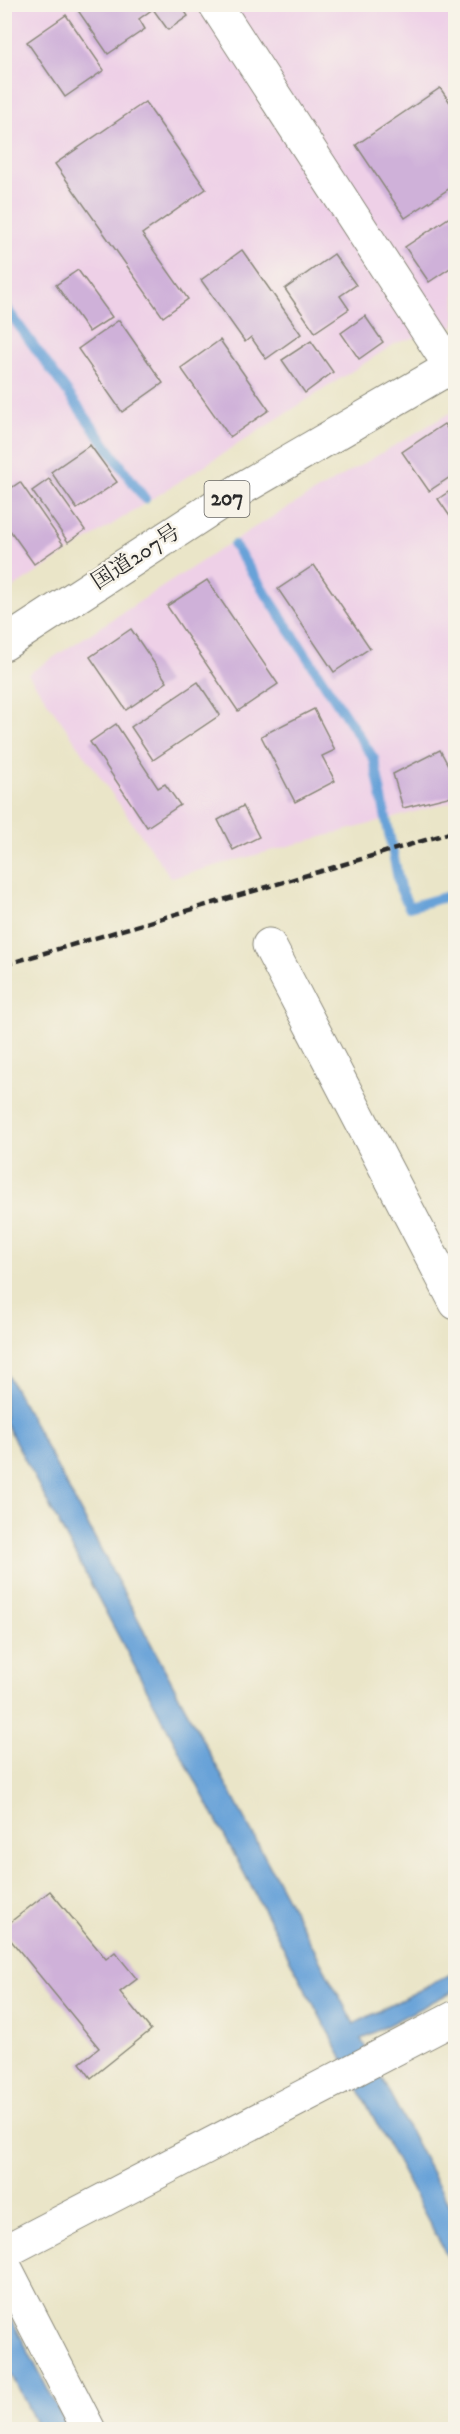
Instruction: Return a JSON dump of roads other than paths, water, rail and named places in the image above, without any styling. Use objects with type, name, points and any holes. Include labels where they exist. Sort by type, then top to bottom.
[{"type":"main road","points":[[215,4],[454,369]]},
{"type":"main road","name":"国道207号","points":[[4,644],[246,486],[454,369]]},
{"type":"main road","points":[[269,945],[456,1303]]},
{"type":"main road","points":[[4,2252],[456,2017]]},
{"type":"main road","points":[[4,2265],[89,2430]]},
{"type":"water","points":[[4,1368],[354,2024],[455,1972],[455,1990],[361,2039],[455,2217],[455,2271],[5,1422]]},
{"type":"water","points":[[5,2306],[68,2429],[39,2429],[5,2362]]},
{"type":"waterway","points":[[4,305],[145,499]]},
{"type":"waterway","points":[[234,545],[374,759],[400,888],[409,907],[456,894]]},
{"type":"railway","points":[[4,965],[456,831]]}]
